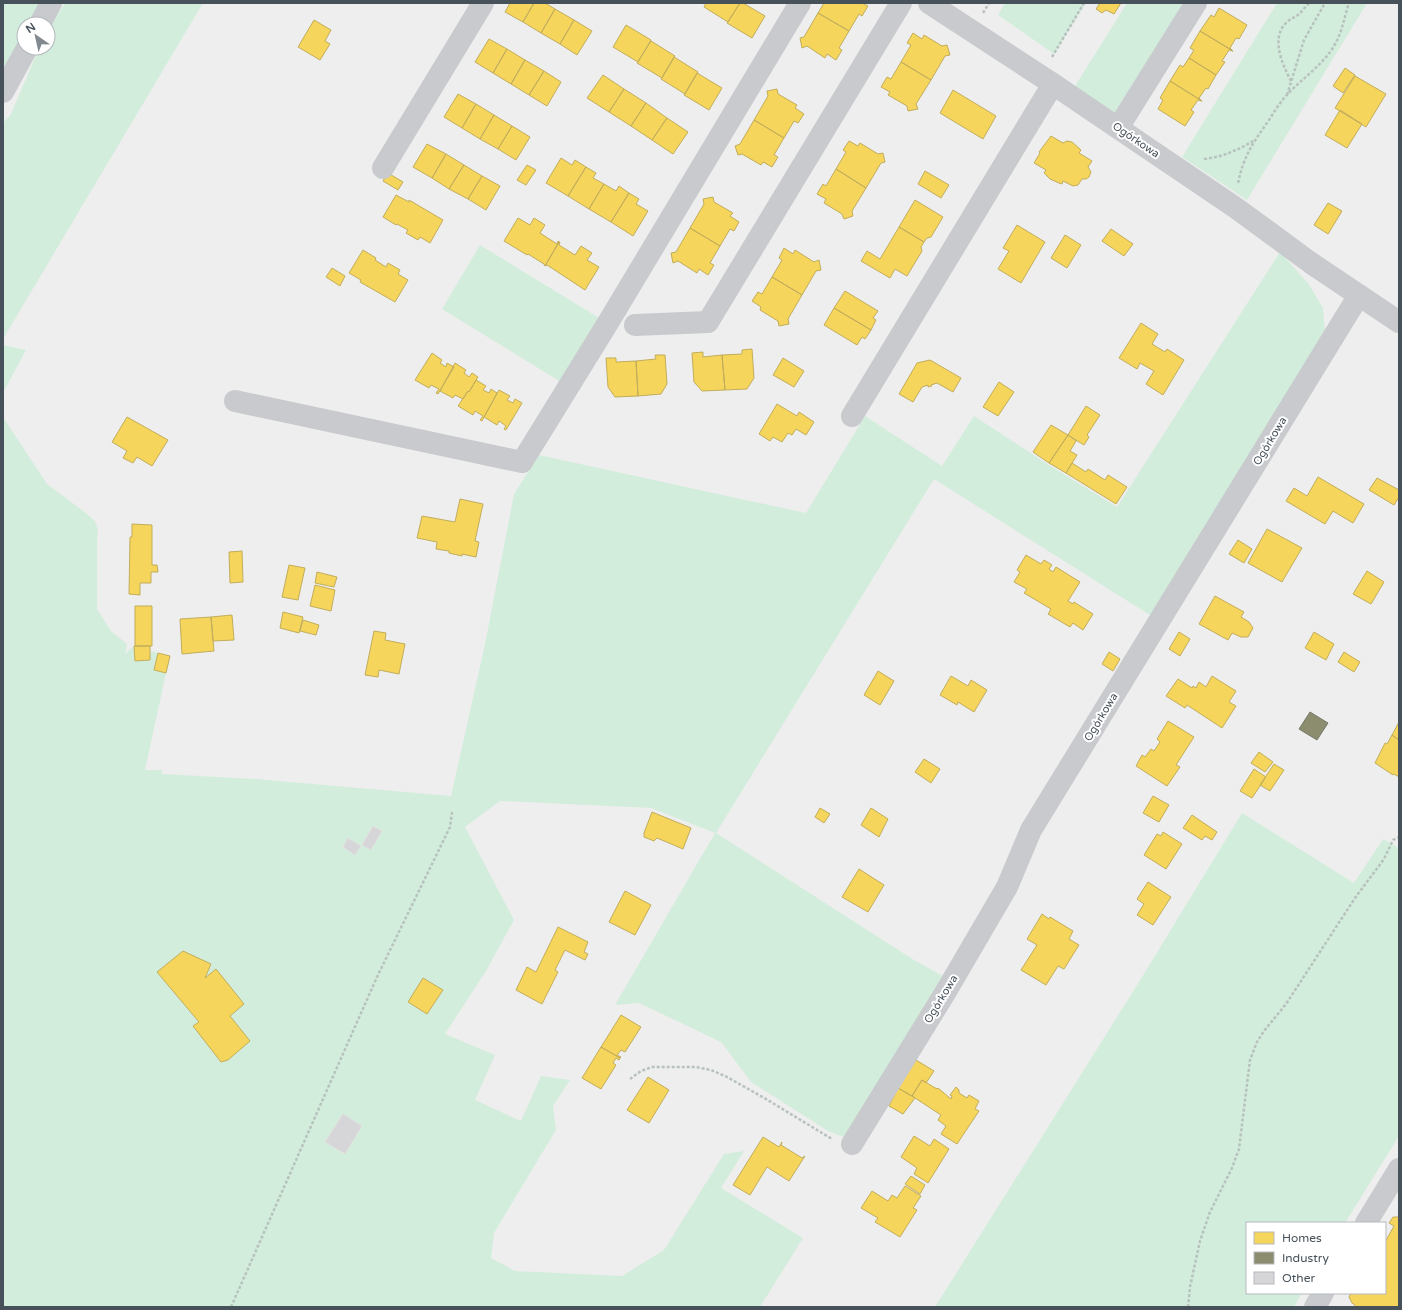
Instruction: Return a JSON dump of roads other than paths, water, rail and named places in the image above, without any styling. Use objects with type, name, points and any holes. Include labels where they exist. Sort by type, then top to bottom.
[{"type":"street","points":[[44,16],[51,3]]},
{"type":"street","points":[[383,168],[483,3]]},
{"type":"street","points":[[235,401],[522,462],[606,326],[800,3]]},
{"type":"street","points":[[635,325],[708,322],[901,3]]},
{"type":"street","name":"Ogórkowa","points":[[929,3],[1236,208],[1311,263],[1399,322]]},
{"type":"street","points":[[1118,128],[1196,3]]},
{"type":"street","points":[[5,89],[23,56]]},
{"type":"street","points":[[852,416],[1046,80]]},
{"type":"street","name":"Ogórkowa","points":[[852,1144],[945,993],[1007,886],[1031,830],[1359,296]]},
{"type":"street","points":[[1367,1222],[1399,1169]]},
{"type":"street","points":[[1315,1307],[1322,1294]]}]
